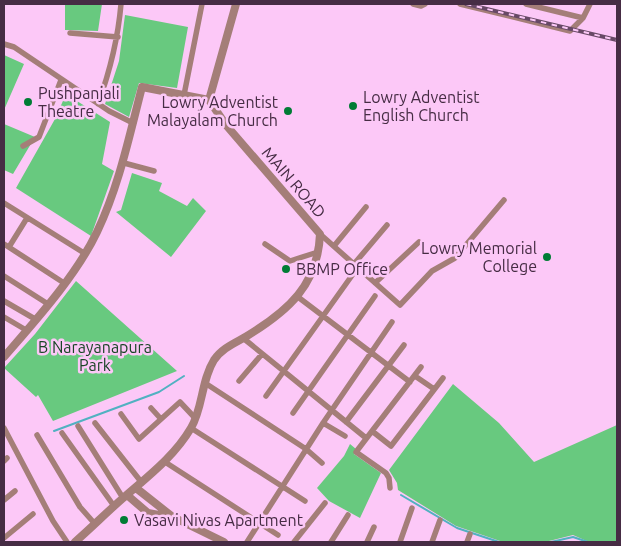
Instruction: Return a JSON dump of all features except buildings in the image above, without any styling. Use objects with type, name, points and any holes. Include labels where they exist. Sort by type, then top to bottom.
[{"type":"street","points":[[98,104],[108,77],[118,37],[121,4]]},
{"type":"street","points":[[184,95],[202,4]]},
{"type":"street","points":[[4,357],[7,348],[26,330],[64,283],[84,253],[104,217],[124,163],[142,87],[210,100],[236,4]]},
{"type":"street","points":[[413,4],[421,6],[425,4]]},
{"type":"street","points":[[460,4],[570,31],[583,18],[590,4]]},
{"type":"street","points":[[526,4],[583,18]]},
{"type":"street","points":[[70,34],[118,37]]},
{"type":"street","points":[[4,44],[14,47],[98,104],[133,123]]},
{"type":"street","points":[[23,146],[38,137],[61,80]]},
{"type":"street","name":"MAIN ROAD","points":[[74,542],[165,462],[191,428],[205,380],[214,360],[227,346],[272,321],[298,296],[316,266],[320,234],[226,125],[210,100]]},
{"type":"street","points":[[124,163],[154,172]]},
{"type":"street","points":[[320,234],[400,305],[432,271],[455,258],[504,200]]},
{"type":"street","points":[[4,203],[84,253]]},
{"type":"street","points":[[334,246],[366,207]]},
{"type":"street","points":[[27,218],[6,245],[64,283]]},
{"type":"street","points":[[266,396],[356,266],[387,225]]},
{"type":"street","points":[[375,282],[419,242]]},
{"type":"street","points":[[264,244],[290,260],[318,252]]},
{"type":"street","points":[[4,276],[48,304]]},
{"type":"street","points":[[298,296],[410,382]]},
{"type":"street","points":[[293,413],[375,296]]},
{"type":"street","points":[[4,301],[35,319]]},
{"type":"street","points":[[4,317],[26,330]]},
{"type":"street","points":[[247,542],[324,422],[392,322]]},
{"type":"street","points":[[243,338],[366,438]]},
{"type":"street","points":[[346,422],[404,345]]},
{"type":"street","points":[[239,381],[262,354]]},
{"type":"street","points":[[390,488],[389,478],[386,473],[356,452],[421,367]]},
{"type":"street","points":[[415,376],[434,389]]},
{"type":"street","points":[[372,431],[391,446],[443,378]]},
{"type":"street","points":[[205,380],[322,463]]},
{"type":"street","points":[[120,414],[138,439],[180,402],[195,418]]},
{"type":"street","points":[[151,408],[161,419]]},
{"type":"street","points":[[95,422],[139,485],[175,518]]},
{"type":"street","points":[[324,422],[345,436]]},
{"type":"street","points":[[78,426],[125,497],[148,513],[175,518],[224,542]]},
{"type":"street","points":[[191,428],[305,501]]},
{"type":"street","points":[[5,432],[53,521],[67,542]]},
{"type":"street","points":[[62,433],[114,506]]},
{"type":"street","points":[[37,435],[80,507],[96,524]]},
{"type":"street","points":[[165,462],[278,535]]},
{"type":"street","points":[[4,500],[15,491]]},
{"type":"street","points":[[294,542],[325,502]]},
{"type":"street","points":[[400,542],[412,508]]},
{"type":"street","points":[[4,538],[33,514]]},
{"type":"street","points":[[331,542],[348,515]]},
{"type":"street","points":[[432,542],[440,520]]},
{"type":"street","points":[[368,542],[374,527]]},
{"type":"street","points":[[468,542],[470,534]]},
{"type":"green space","points":[[65,4],[102,4],[98,31],[65,30]]},
{"type":"green space","points":[[125,15],[188,27],[177,88],[139,83],[129,117],[105,104],[119,61]]},
{"type":"green space","points":[[4,55],[24,64],[4,110]]},
{"type":"green space","points":[[66,94],[110,122],[102,164],[114,171],[91,236],[16,188],[55,119]]},
{"type":"green space","points":[[4,124],[35,137],[13,174],[4,170]]},
{"type":"green space","points":[[132,173],[162,183],[159,191],[187,206],[193,198],[206,211],[171,257],[116,212],[121,210]]},
{"type":"green space","name":"B Narayanapura Park","points":[[76,281],[177,371],[53,421],[38,395],[36,397],[4,368],[35,334]]},
{"type":"green space","points":[[453,384],[499,423],[534,462],[617,425],[617,542],[589,542],[573,535],[545,542],[503,542],[456,526],[398,490],[397,483],[389,470]]},
{"type":"green space","points":[[350,444],[356,449],[354,454],[381,473],[360,518],[329,501],[317,488],[344,456]]},
{"type":"waterway","points":[[54,431],[159,392],[184,376]]},
{"type":"waterway","points":[[401,495],[457,528],[499,542]]},
{"type":"waterway","points":[[551,542],[573,537],[588,542]]},
{"type":"railway","points":[[466,4],[617,40]]},
{"type":"place","name":"Pushpanjali Theatre","points":[[28,102]]},
{"type":"place","name":"Lowry Adventist English Church","points":[[353,106]]},
{"type":"place","name":"Lowry Adventist Malayalam Church","points":[[288,111]]},
{"type":"place","name":"Lowry Memorial College","points":[[547,257]]},
{"type":"place","name":"BBMP Office","points":[[286,269]]},
{"type":"place","name":"Vasavi Nivas Apartment","points":[[124,520]]}]
